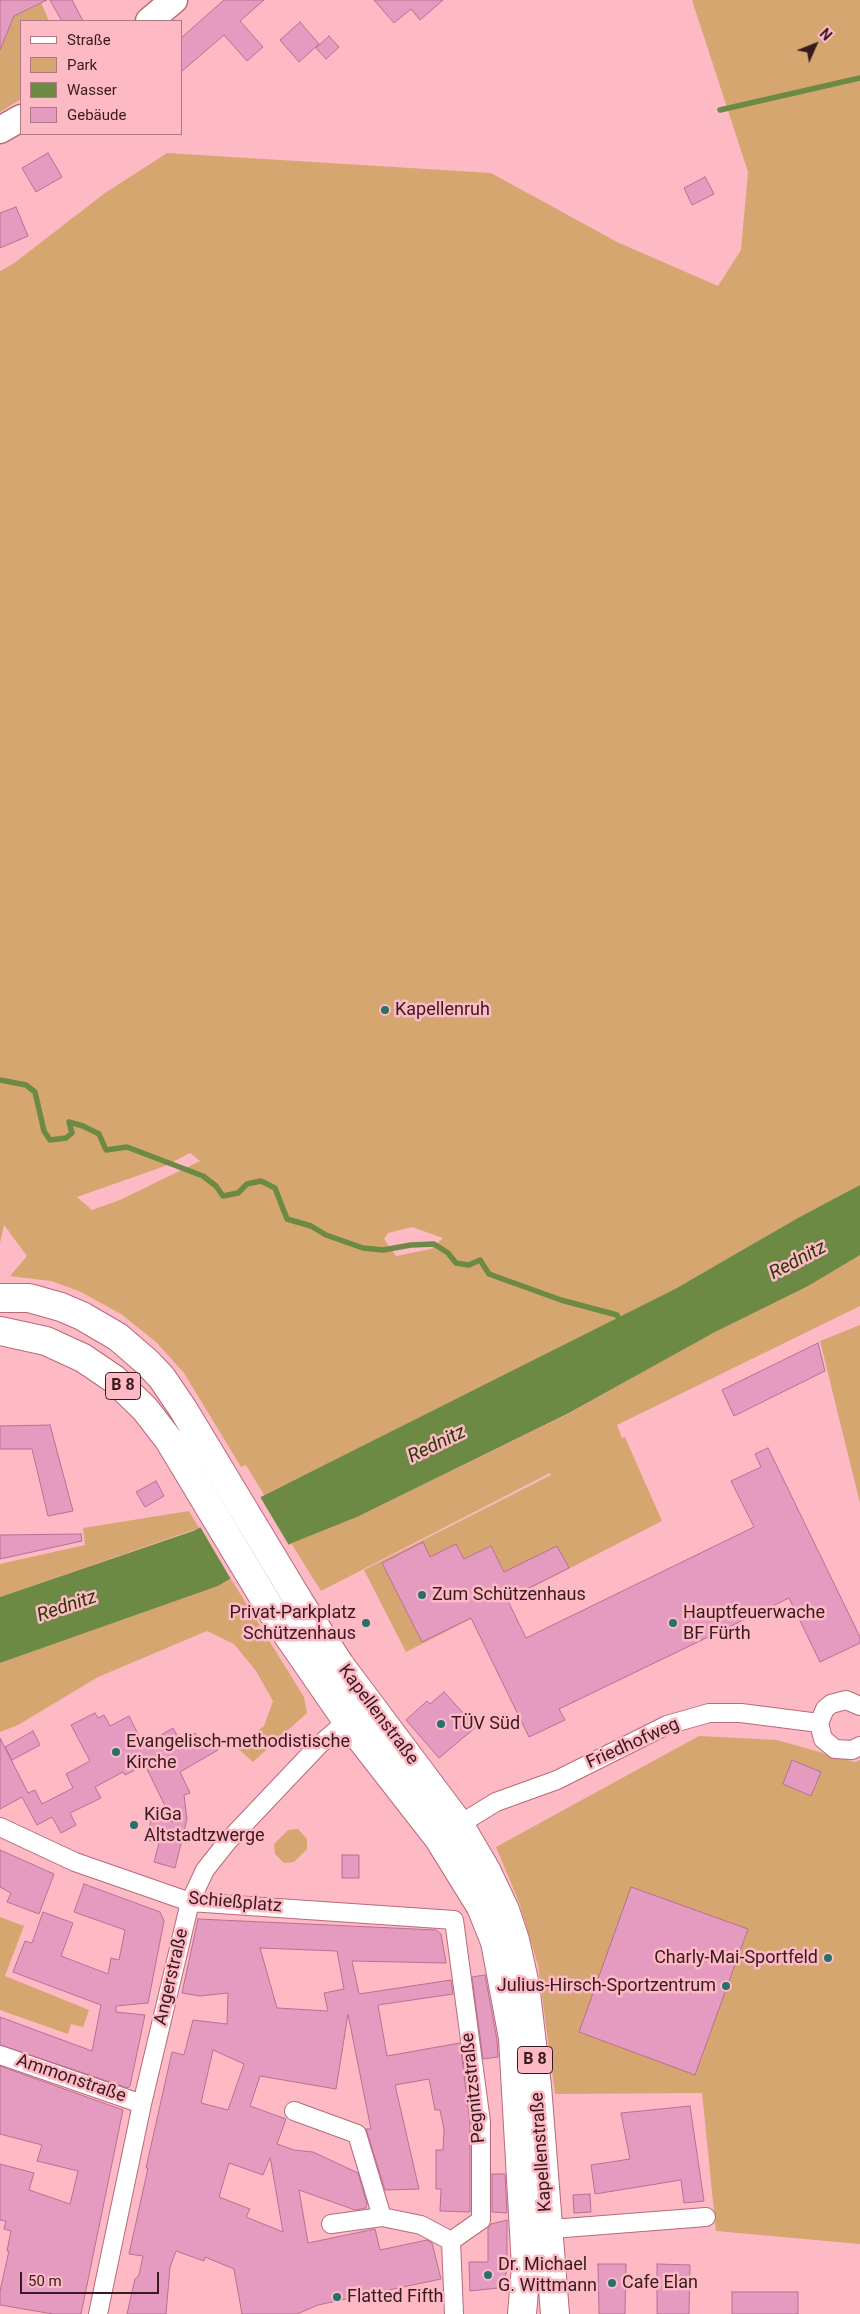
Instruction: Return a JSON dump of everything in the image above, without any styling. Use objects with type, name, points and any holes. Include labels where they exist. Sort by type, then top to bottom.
[{"type":"main road","name":"Kapellenstraße","points":[[0,1298],[29,1298],[61,1307],[100,1325],[118,1336],[162,1378],[183,1409],[300,1603],[340,1665],[368,1703],[449,1832]]},
{"type":"main road","name":"Kapellenstraße","points":[[0,1332],[28,1336],[62,1347],[83,1358],[114,1379],[145,1409],[158,1425],[203,1496],[276,1618],[347,1721],[486,1870],[501,1902],[515,1940],[525,1986],[538,2086],[536,2230],[555,2312]]},
{"type":"main road","name":"Kapellenstraße","points":[[524,2314],[526,2267],[536,2230]]},
{"type":"street","points":[[150,20],[174,0]]},
{"type":"street","points":[[0,130],[20,119]]},
{"type":"street","points":[[860,1706],[846,1700],[831,1704],[825,1709],[819,1723],[823,1739],[835,1750],[852,1750],[860,1746]]},
{"type":"street","name":"Angerstraße","points":[[98,2314],[142,2104],[190,1902],[205,1870],[228,1841],[319,1745],[368,1703]]},
{"type":"street","name":"Friedhofweg","points":[[449,1832],[496,1802],[558,1780],[667,1725],[709,1713],[741,1713],[819,1723]]},
{"type":"street","name":"Schießplatz","points":[[0,1826],[75,1862],[190,1902],[454,1920]]},
{"type":"street","name":"Pegnitzstraße","points":[[451,2241],[481,2220],[481,2122],[454,1920]]},
{"type":"street","name":"Ammonstraße","points":[[0,2055],[142,2104]]},
{"type":"street","points":[[294,2111],[357,2134],[382,2217]]},
{"type":"street","points":[[331,2224],[382,2217],[421,2225],[451,2241],[454,2314]]},
{"type":"street","name":"Kapellenstraße","points":[[536,2230],[706,2217]]},
{"type":"street","name":"Kapellenstraße","points":[[524,2314],[555,2312]]},
{"type":"green space","points":[[0,0],[40,0],[49,20],[20,20],[20,100],[0,112]]},
{"type":"green space","points":[[692,0],[860,0],[860,1185],[675,1289],[414,1422],[264,1495],[246,1465],[241,1467],[184,1373],[156,1342],[121,1314],[79,1291],[51,1281],[10,1276],[27,1256],[4,1225],[0,1243],[0,271],[13,264],[105,193],[167,153],[491,173],[617,242],[718,286],[741,250],[748,172]],"holes":[[[190,1153],[200,1161],[120,1200],[92,1210],[77,1197],[165,1166]],[[412,1227],[443,1238],[431,1249],[396,1256],[384,1239],[388,1233]]]},
{"type":"green space","points":[[860,1254],[860,1306],[617,1425],[622,1438],[625,1437],[662,1521],[406,1652],[364,1570],[551,1475],[550,1473],[321,1591],[291,1543],[357,1517],[570,1413],[712,1333]]},
{"type":"green space","points":[[860,1325],[860,1503],[820,1341]]},
{"type":"green space","points":[[189,1511],[199,1528],[0,1597],[0,1564],[85,1545],[83,1528]]},
{"type":"green space","points":[[231,1579],[304,1697],[307,1713],[253,1762],[236,1747],[264,1726],[273,1701],[256,1671],[234,1644],[207,1631],[98,1677],[18,1725],[0,1732],[0,1663],[218,1586]]},
{"type":"green space","name":"Julius-Hirsch-Sportzentrum","points":[[699,1736],[777,1740],[855,1762],[860,1760],[860,2244],[716,2231],[702,2093],[555,2094],[538,1965],[519,1902],[496,1847]]},
{"type":"green space","points":[[298,1829],[307,1839],[307,1849],[294,1862],[284,1863],[275,1854],[274,1844],[288,1830]]},
{"type":"green space","points":[[0,1917],[24,1926],[5,1976],[89,2010],[83,2027],[71,2024],[68,2034],[0,2010]]},
{"type":"water","name":"Rednitz","points":[[860,1185],[860,1255],[808,1286],[713,1333],[569,1413],[357,1517],[292,1543],[218,1586],[0,1663],[0,1597],[193,1531],[675,1289],[798,1218]]},
{"type":"pier","points":[[259,1495],[290,1547],[232,1581],[199,1525]]},
{"type":"building","points":[[0,0],[47,0],[14,16],[0,50]]},
{"type":"building","points":[[50,0],[72,0],[82,20],[61,20]]},
{"type":"building","points":[[224,0],[264,0],[240,21],[263,47],[247,61],[224,35],[182,71],[182,37]]},
{"type":"building","points":[[374,0],[443,0],[420,20],[411,9],[394,23]]},
{"type":"building","points":[[300,22],[319,44],[299,62],[280,40]]},
{"type":"building","points":[[329,36],[339,47],[326,59],[316,48]]},
{"type":"building","points":[[48,153],[62,177],[36,192],[22,168]]},
{"type":"building","points":[[705,177],[714,194],[692,205],[684,188]]},
{"type":"building","points":[[16,207],[28,236],[0,248],[0,213]]},
{"type":"building","points":[[818,1343],[825,1371],[734,1416],[722,1390]]},
{"type":"building","points":[[50,1425],[73,1511],[48,1516],[32,1449],[0,1449],[0,1426]]},
{"type":"building","points":[[768,1448],[860,1637],[860,1643],[820,1662],[789,1598],[559,1709],[565,1720],[529,1737],[471,1618],[422,1642],[382,1563],[423,1542],[430,1557],[456,1544],[464,1559],[491,1546],[504,1572],[557,1546],[569,1568],[507,1599],[526,1638],[754,1527],[731,1481],[761,1467],[755,1454]]},
{"type":"building","points":[[156,1481],[164,1496],[145,1507],[136,1492]]},
{"type":"building","points":[[81,1534],[82,1541],[0,1559],[0,1535]]},
{"type":"building","name":"TÜV Süd","points":[[444,1692],[476,1727],[439,1758],[406,1720],[427,1701],[430,1704]]},
{"type":"building","points":[[95,1713],[98,1718],[104,1715],[110,1726],[129,1716],[140,1738],[143,1736],[147,1743],[173,1728],[180,1741],[195,1733],[202,1741],[211,1736],[218,1750],[180,1772],[190,1793],[184,1795],[187,1819],[175,1868],[154,1862],[159,1843],[146,1840],[152,1816],[173,1822],[145,1765],[125,1775],[123,1772],[95,1787],[101,1798],[70,1813],[76,1825],[61,1833],[52,1817],[37,1825],[22,1797],[0,1809],[0,1738],[28,1793],[35,1790],[42,1804],[73,1788],[66,1774],[90,1761],[71,1725]]},
{"type":"building","points":[[33,1731],[40,1745],[12,1760],[5,1747]]},
{"type":"building","points":[[792,1760],[821,1772],[811,1796],[783,1784]]},
{"type":"building","points":[[0,1850],[54,1874],[39,1914],[7,1902],[11,1893],[0,1887]]},
{"type":"building","points":[[342,1855],[359,1855],[359,1878],[342,1878]]},
{"type":"building","points":[[84,1884],[160,1912],[164,1921],[148,2003],[116,2006],[116,2012],[145,2015],[128,2088],[0,2045],[0,2017],[92,2051],[101,2005],[13,1972],[25,1941],[32,1943],[43,1912],[73,1923],[61,1956],[108,1974],[111,1958],[119,1960],[125,1930],[74,1912]]},
{"type":"building","points":[[631,1887],[748,1929],[695,2075],[579,2032]]},
{"type":"building","points":[[198,1919],[436,1930],[441,1934],[446,1963],[352,1961],[359,1994],[451,1980],[453,1994],[378,2005],[387,2056],[460,2043],[470,2123],[470,2212],[440,2211],[441,2189],[436,2189],[436,2150],[443,2150],[444,2129],[440,2110],[435,2110],[429,2079],[395,2085],[419,2189],[385,2190],[366,2129],[371,2129],[348,2014],[336,2089],[260,2076],[250,2106],[286,2119],[277,2144],[294,2150],[313,2152],[358,2173],[367,2204],[366,2208],[355,2210],[299,2190],[308,2243],[375,2229],[380,2250],[427,2240],[432,2243],[441,2279],[318,2305],[297,2314],[242,2314],[234,2269],[205,2257],[204,2261],[176,2251],[170,2267],[166,2314],[127,2314],[135,2279],[139,2275],[143,2256],[129,2254],[172,2052],[184,2055],[193,2020],[227,2024],[228,1993],[200,1996],[182,1993]],"holes":[[[260,1948],[337,1951],[344,1989],[324,1993],[328,2011],[277,2008]],[[213,2050],[244,2064],[228,2110],[201,2103]],[[270,2158],[283,2232],[246,2217],[250,2209],[219,2197],[229,2163],[263,2175]]]},
{"type":"building","points":[[485,1975],[497,2040],[498,2057],[483,2059],[472,1977]]},
{"type":"building","points":[[0,2066],[123,2110],[81,2314],[53,2314],[0,2305],[0,2291],[9,2251],[7,2251],[11,2231],[4,2229],[6,2221],[0,2220],[0,2164],[34,2173],[29,2190],[70,2204],[78,2171],[37,2161],[42,2145],[0,2134]]},
{"type":"building","points":[[690,2106],[704,2201],[684,2203],[681,2180],[595,2194],[591,2165],[630,2159],[621,2113]]},
{"type":"building","points":[[492,2174],[505,2174],[507,2213],[492,2212]]},
{"type":"building","points":[[590,2194],[591,2212],[574,2213],[573,2195]]},
{"type":"building","points":[[507,2220],[507,2270],[504,2280],[498,2288],[470,2291],[469,2262],[488,2262],[488,2228],[491,2224]]},
{"type":"building","name":"Cafe Elan","points":[[598,2264],[626,2264],[625,2314],[599,2314]]},
{"type":"building","points":[[657,2264],[690,2265],[689,2314],[657,2314]]},
{"type":"building","points":[[732,2292],[798,2292],[798,2314],[732,2314]]},
{"type":"waterway","points":[[720,110],[860,78]]},
{"type":"waterway","points":[[0,1080],[26,1085],[35,1092],[44,1131],[50,1140],[66,1138],[72,1133],[69,1122],[83,1126],[99,1134],[106,1150],[127,1147],[203,1176],[216,1186],[223,1196],[238,1193],[247,1184],[261,1181],[275,1188],[287,1219],[311,1226],[326,1235],[363,1248],[383,1250],[411,1245],[434,1244],[448,1253],[456,1263],[469,1265],[480,1260],[489,1274],[561,1300],[617,1315],[621,1322]]},
{"type":"place","name":"Kapellenruh","points":[[385,1010]]},
{"type":"place","name":"Zum Schützenhaus","points":[[422,1595]]},
{"type":"place","name":"Privat-Parkplatz Schützenhaus","points":[[366,1623]]},
{"type":"place","name":"Hauptfeuerwache BF Fürth","points":[[673,1623]]},
{"type":"place","name":"TÜV Süd","points":[[441,1724]]},
{"type":"place","name":"Evangelisch-methodistische Kirche","points":[[116,1752]]},
{"type":"place","name":"KiGa Altstadtzwerge","points":[[134,1825]]},
{"type":"place","name":"Charly-Mai-Sportfeld","points":[[828,1958]]},
{"type":"place","name":"Julius-Hirsch-Sportzentrum","points":[[726,1986]]},
{"type":"place","name":"Dr. Michael G. Wittmann","points":[[488,2275]]},
{"type":"place","name":"Cafe Elan","points":[[612,2283]]},
{"type":"place","name":"Flatted Fifth","points":[[337,2297]]}]
